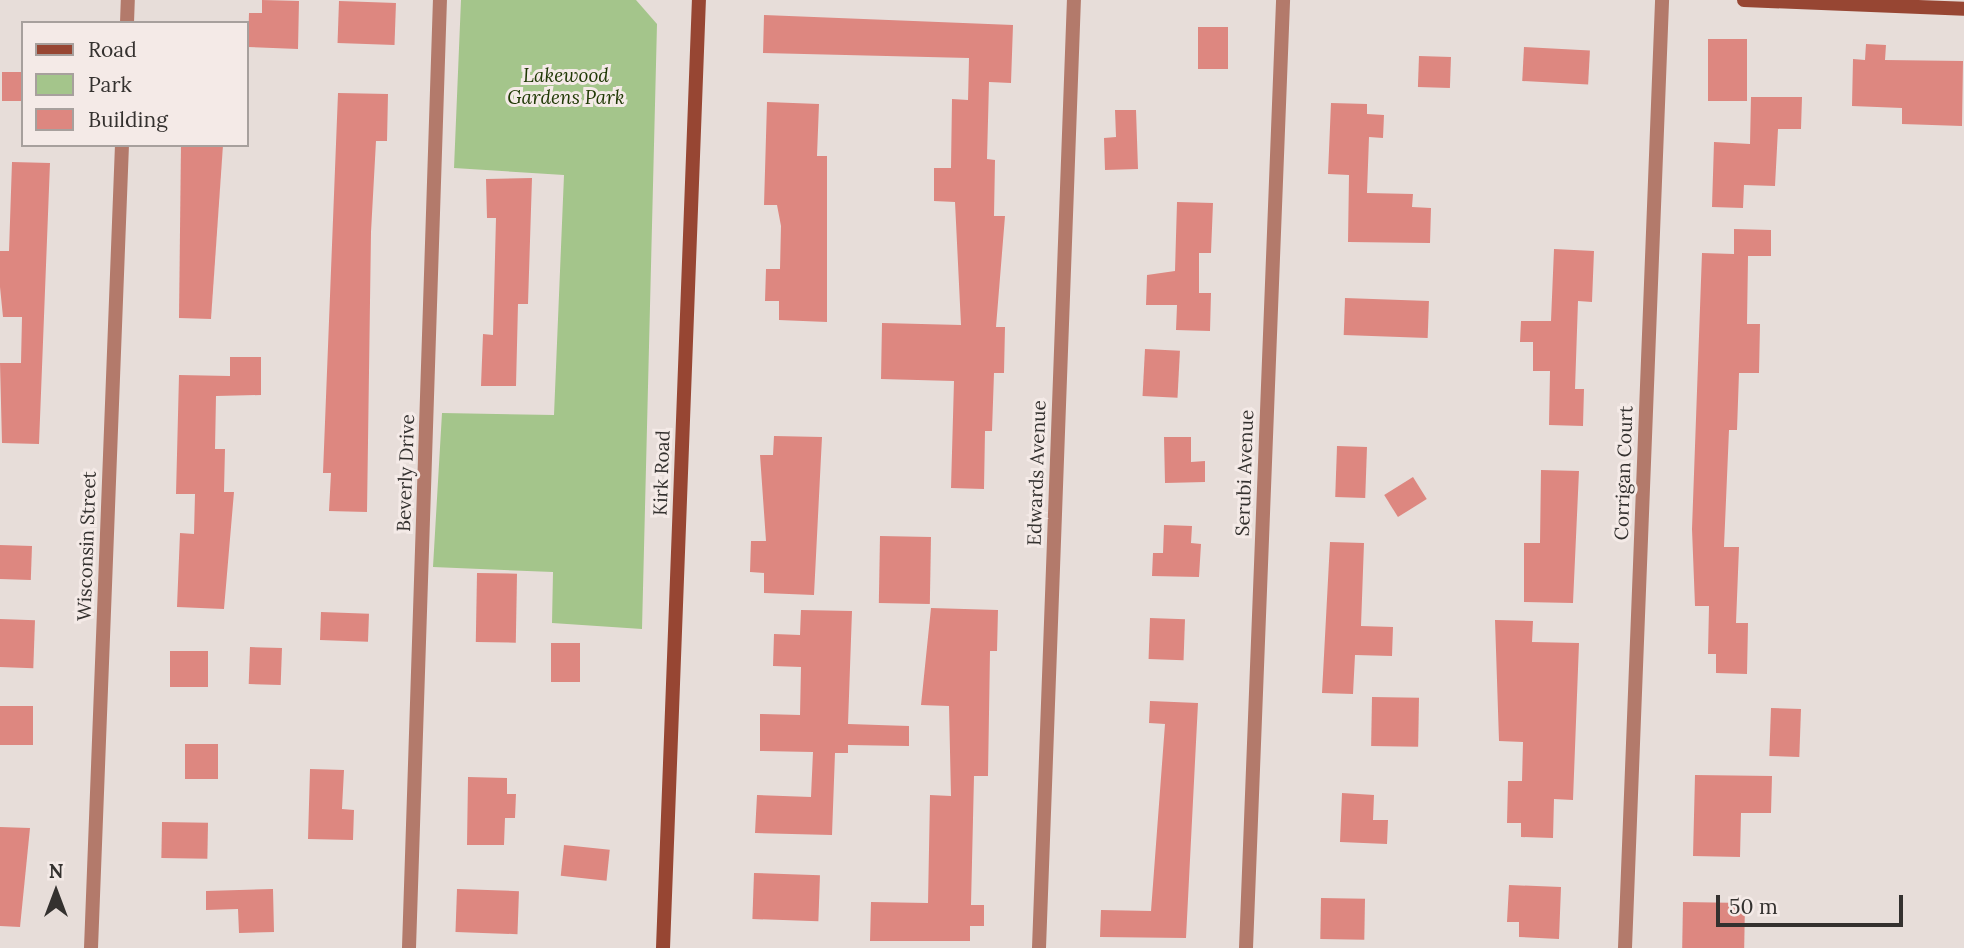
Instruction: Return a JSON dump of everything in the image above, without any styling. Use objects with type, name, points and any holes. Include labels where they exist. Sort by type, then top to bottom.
[{"type":"street","points":[[127,21],[128,0]]},
{"type":"street","name":"Beverly Drive","points":[[409,948],[440,0]]},
{"type":"street","name":"Kirk Road","points":[[663,948],[699,0]]},
{"type":"street","name":"Edwards Avenue","points":[[1039,948],[1074,0]]},
{"type":"street","name":"Serubi Avenue","points":[[1246,948],[1283,0]]},
{"type":"street","name":"Corrigan Court","points":[[1625,948],[1662,0]]},
{"type":"street","points":[[1744,0],[1964,9]]},
{"type":"street","name":"Wisconsin Street","points":[[91,948],[122,147]]},
{"type":"green space","name":"Lakewood Gardens Park","points":[[461,0],[636,0],[657,24],[642,629],[552,623],[553,572],[433,567],[442,413],[554,415],[564,175],[454,168]]},
{"type":"building","points":[[262,0],[299,1],[298,49],[248,47],[249,13],[262,13]]},
{"type":"building","points":[[339,1],[396,3],[394,45],[338,43]]},
{"type":"building","points":[[764,15],[1013,25],[1011,83],[989,82],[987,159],[995,160],[994,216],[1005,216],[996,327],[1005,327],[1004,373],[994,373],[992,431],[985,431],[984,489],[951,488],[954,381],[881,379],[882,323],[961,325],[955,202],[934,201],[934,168],[951,168],[952,99],[968,100],[969,58],[763,53]]},
{"type":"building","points":[[1198,27],[1228,27],[1228,69],[1198,69]]},
{"type":"building","points":[[1708,39],[1747,39],[1747,101],[1708,101]]},
{"type":"building","points":[[1866,44],[1886,45],[1885,60],[1963,61],[1962,126],[1902,124],[1902,108],[1852,106],[1853,59],[1865,60]]},
{"type":"building","points":[[1524,47],[1590,50],[1588,84],[1522,81]]},
{"type":"building","points":[[1419,56],[1451,57],[1450,88],[1418,87]]},
{"type":"building","points":[[2,72],[21,72],[21,101],[2,101]]},
{"type":"building","points":[[338,93],[388,94],[387,141],[376,141],[371,232],[367,512],[329,511],[331,473],[323,473]]},
{"type":"building","points":[[1751,97],[1802,97],[1801,129],[1778,129],[1775,186],[1744,185],[1743,208],[1712,207],[1714,142],[1750,144]]},
{"type":"building","points":[[767,102],[819,104],[817,156],[827,156],[827,322],[779,320],[779,301],[765,301],[766,269],[780,269],[781,226],[777,205],[764,205]]},
{"type":"building","points":[[1331,103],[1367,104],[1367,114],[1384,115],[1383,138],[1369,137],[1367,193],[1413,194],[1412,207],[1431,208],[1430,243],[1348,242],[1349,175],[1328,174]]},
{"type":"building","points":[[1115,110],[1136,110],[1138,169],[1105,170],[1104,138],[1116,137]]},
{"type":"building","points":[[181,147],[223,147],[211,319],[179,318]]},
{"type":"building","points":[[12,162],[50,163],[39,444],[2,443],[0,363],[21,363],[22,317],[3,317],[0,287],[0,251],[9,251]]},
{"type":"building","points":[[532,178],[528,304],[518,304],[516,386],[481,386],[483,334],[493,335],[496,218],[487,218],[486,179]]},
{"type":"building","points":[[1177,202],[1213,203],[1211,253],[1199,253],[1199,293],[1211,293],[1210,331],[1176,330],[1177,305],[1146,305],[1147,275],[1175,271]]},
{"type":"building","points":[[1734,229],[1771,230],[1771,256],[1748,256],[1747,324],[1760,324],[1759,373],[1739,373],[1737,430],[1729,430],[1724,547],[1739,547],[1736,623],[1748,623],[1747,674],[1716,673],[1716,654],[1708,654],[1709,606],[1695,606],[1692,529],[1702,253],[1734,254]]},
{"type":"building","points":[[1554,249],[1594,251],[1592,302],[1578,301],[1575,389],[1584,389],[1583,426],[1549,425],[1550,371],[1533,371],[1533,342],[1520,342],[1521,321],[1551,321]]},
{"type":"building","points":[[1345,298],[1429,301],[1428,338],[1344,335]]},
{"type":"building","points":[[1145,349],[1180,351],[1177,398],[1143,396]]},
{"type":"building","points":[[230,357],[261,357],[261,395],[216,396],[215,449],[225,449],[224,492],[234,492],[224,609],[177,607],[180,533],[194,534],[195,494],[176,494],[179,375],[230,376]]},
{"type":"building","points":[[774,436],[822,437],[814,595],[764,593],[764,573],[750,572],[751,541],[766,541],[760,455],[773,455]]},
{"type":"building","points":[[1164,437],[1191,437],[1191,462],[1205,461],[1205,482],[1165,483]]},
{"type":"building","points":[[1337,446],[1367,447],[1365,498],[1335,497]]},
{"type":"building","points":[[1541,470],[1579,471],[1573,603],[1524,602],[1524,543],[1540,543]]},
{"type":"building","points":[[1413,477],[1427,499],[1398,517],[1384,495]]},
{"type":"building","points":[[1164,525],[1192,526],[1191,543],[1201,544],[1199,577],[1152,576],[1153,553],[1163,553]]},
{"type":"building","points":[[880,536],[931,537],[930,604],[879,603]]},
{"type":"building","points":[[1330,542],[1364,543],[1361,626],[1393,627],[1392,656],[1355,655],[1353,694],[1322,693]]},
{"type":"building","points":[[0,545],[32,546],[31,580],[0,579]]},
{"type":"building","points":[[477,573],[517,574],[516,643],[476,642]]},
{"type":"building","points":[[931,608],[998,610],[997,651],[990,651],[988,776],[974,776],[971,905],[984,905],[984,926],[970,926],[970,941],[870,941],[871,902],[928,903],[930,795],[951,796],[949,706],[921,705]]},
{"type":"building","points":[[801,610],[852,611],[848,724],[909,726],[909,746],[848,745],[848,753],[835,753],[832,835],[755,833],[757,795],[811,797],[813,752],[760,751],[760,714],[800,715],[801,667],[773,666],[774,634],[800,635]]},
{"type":"building","points":[[321,612],[369,614],[368,642],[320,640]]},
{"type":"building","points":[[1150,618],[1185,619],[1184,660],[1149,659]]},
{"type":"building","points":[[0,619],[35,620],[33,668],[0,667]]},
{"type":"building","points":[[1495,620],[1533,621],[1532,642],[1579,643],[1573,800],[1554,799],[1553,838],[1521,837],[1521,823],[1507,823],[1508,781],[1522,781],[1523,742],[1499,741]]},
{"type":"building","points":[[551,643],[580,643],[580,682],[551,682]]},
{"type":"building","points":[[250,647],[282,648],[281,685],[249,684]]},
{"type":"building","points":[[170,651],[208,651],[208,687],[170,687]]},
{"type":"building","points":[[1372,697],[1419,698],[1418,747],[1371,746]]},
{"type":"building","points":[[1150,701],[1198,703],[1186,938],[1100,937],[1101,910],[1151,911],[1165,724],[1149,723]]},
{"type":"building","points":[[0,706],[33,706],[33,745],[0,745]]},
{"type":"building","points":[[1771,708],[1801,709],[1799,757],[1769,756]]},
{"type":"building","points":[[185,744],[218,744],[218,779],[185,779]]},
{"type":"building","points":[[310,769],[344,770],[342,809],[354,810],[353,840],[308,839]]},
{"type":"building","points":[[1695,775],[1772,776],[1771,813],[1741,813],[1740,857],[1693,856]]},
{"type":"building","points":[[468,777],[507,778],[507,794],[516,794],[515,818],[505,818],[504,845],[467,845]]},
{"type":"building","points":[[1342,793],[1374,795],[1373,820],[1388,820],[1387,844],[1340,842]]},
{"type":"building","points":[[162,822],[208,823],[207,859],[161,858]]},
{"type":"building","points":[[0,827],[30,828],[20,927],[0,926]]},
{"type":"building","points":[[564,845],[610,850],[607,881],[561,876]]},
{"type":"building","points":[[754,873],[820,875],[818,921],[752,919]]},
{"type":"building","points":[[1509,885],[1561,887],[1559,939],[1519,937],[1519,922],[1507,922]]},
{"type":"building","points":[[273,889],[274,932],[239,933],[238,909],[206,910],[206,891]]},
{"type":"building","points":[[457,889],[519,891],[517,934],[455,932]]},
{"type":"building","points":[[1321,898],[1365,899],[1364,940],[1320,939]]},
{"type":"building","points":[[1683,902],[1745,903],[1744,948],[1682,948]]}]
